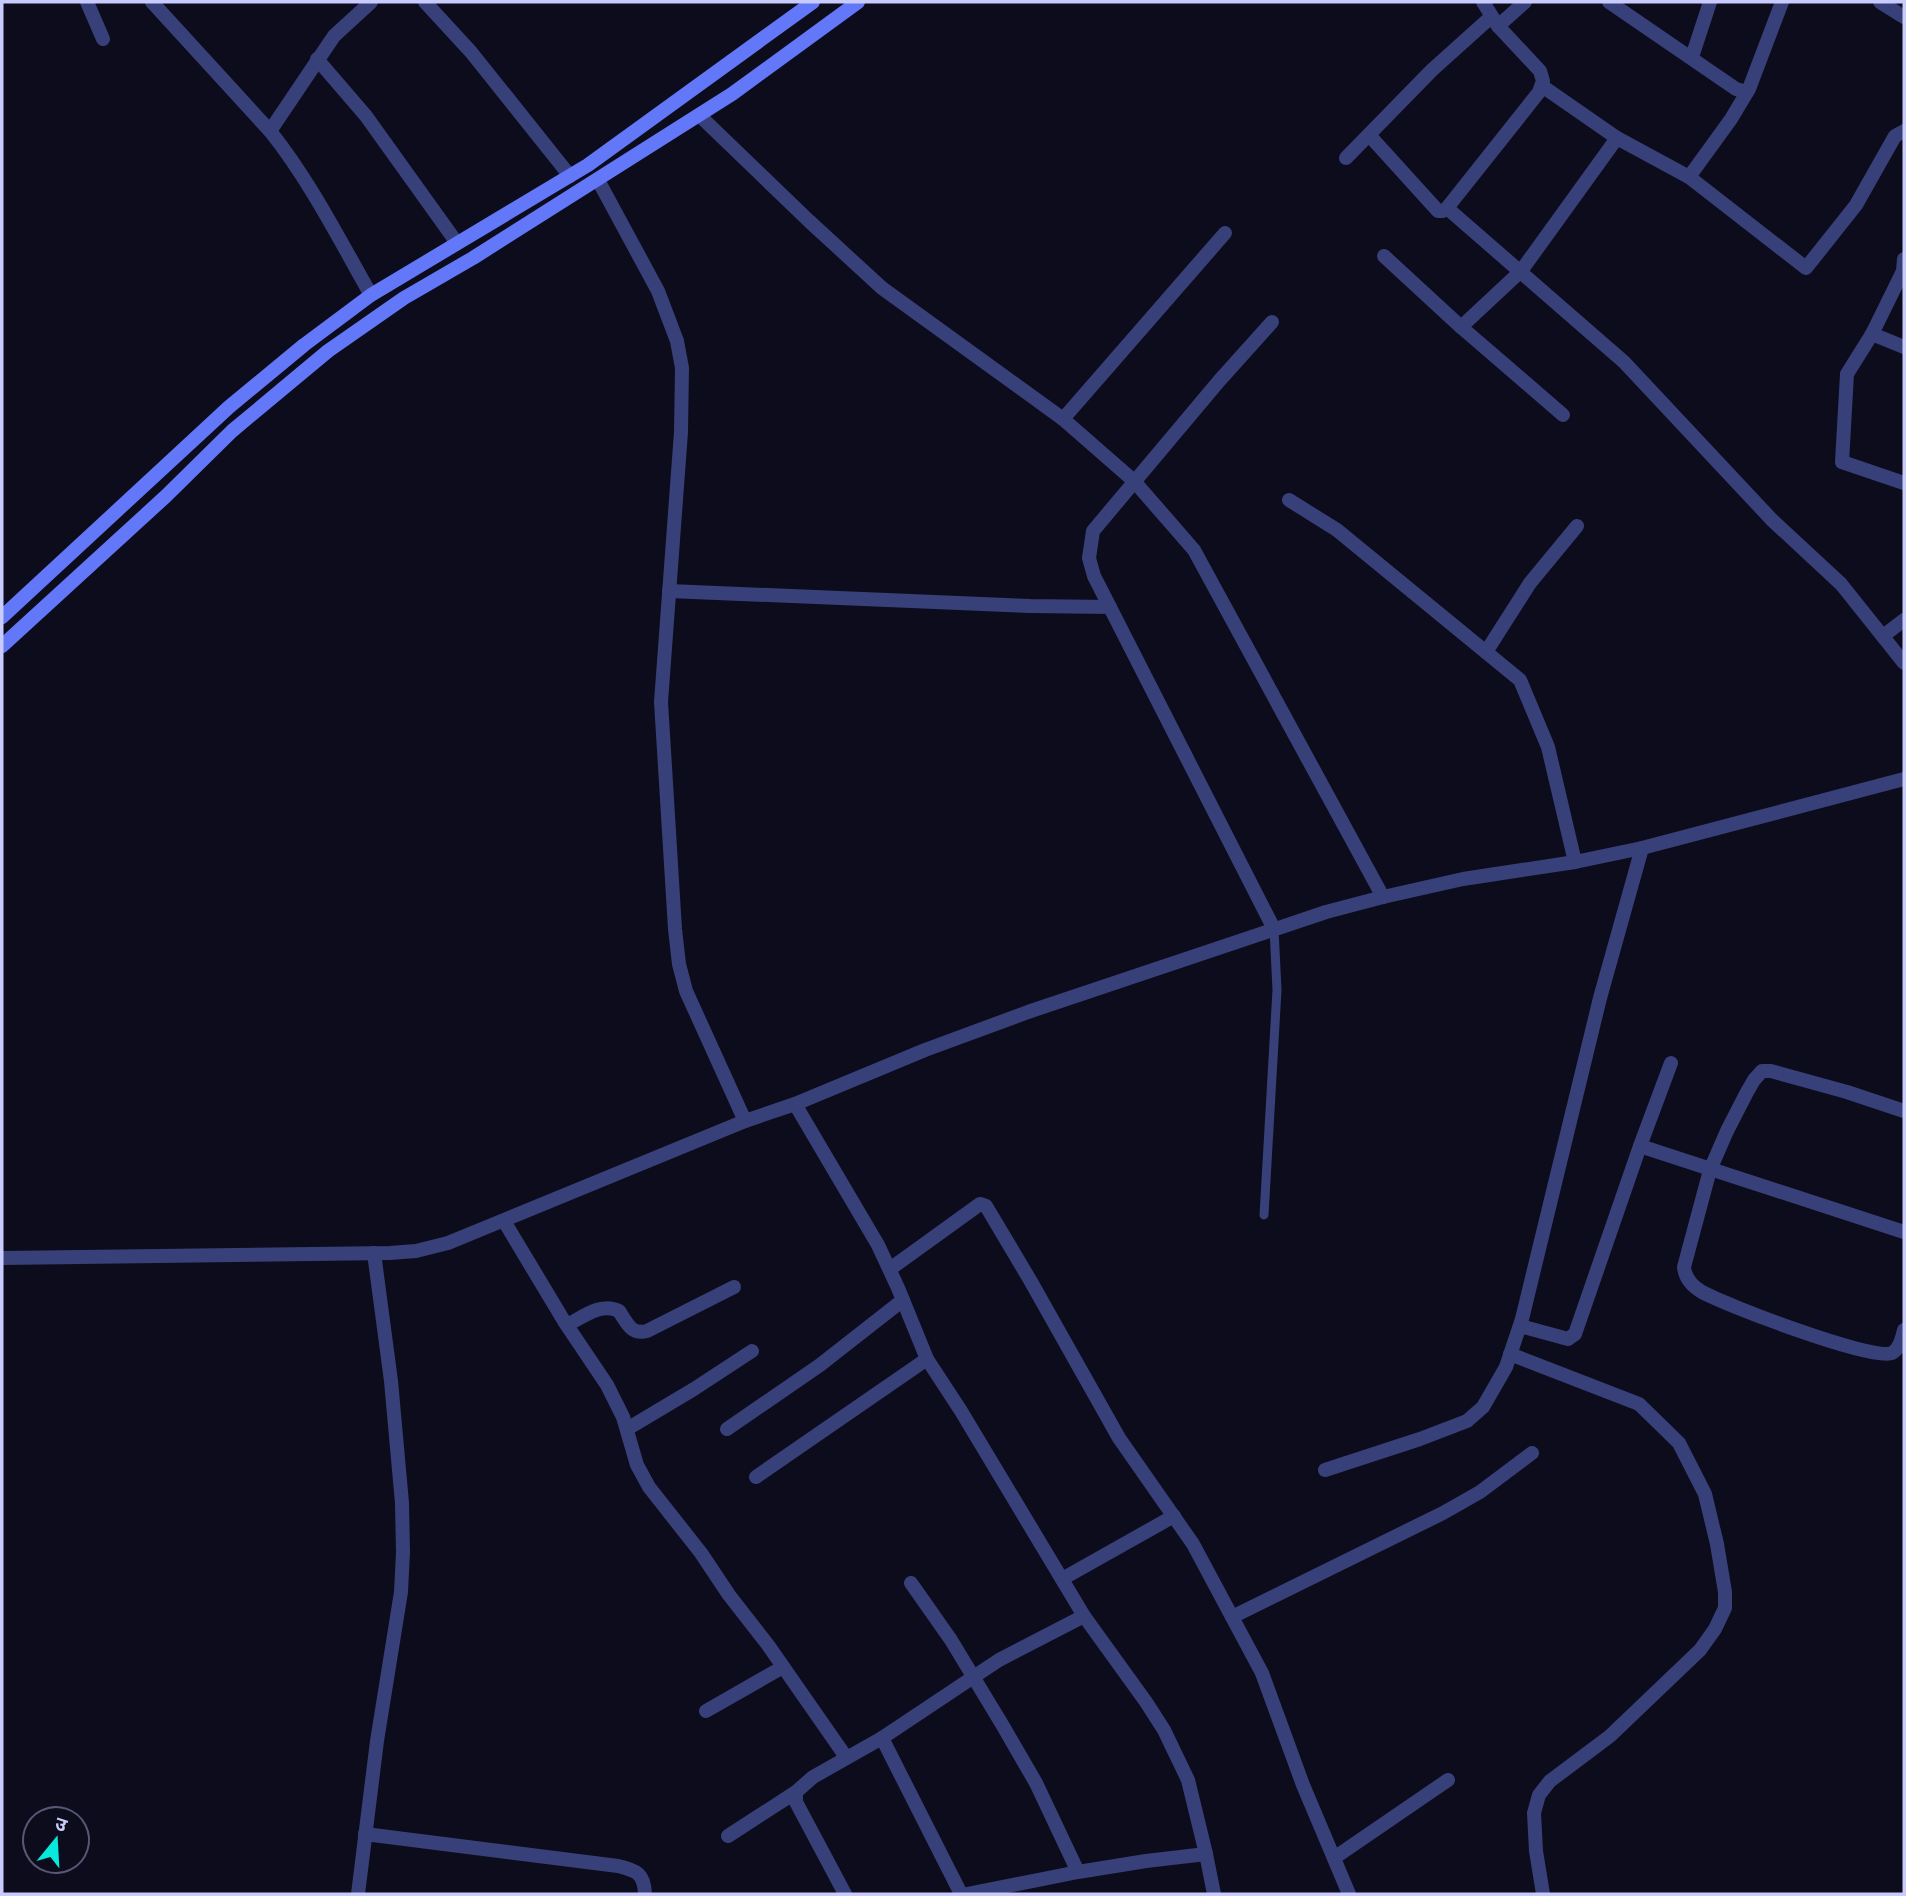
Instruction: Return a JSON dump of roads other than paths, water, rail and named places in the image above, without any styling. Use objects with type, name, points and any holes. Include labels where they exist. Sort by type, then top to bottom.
[{"type":"main road","points":[[2,617],[229,407],[304,345],[371,295],[588,165],[813,2]]},
{"type":"main road","points":[[2,646],[166,496],[232,431],[328,351],[404,299],[732,94],[858,2]]},
{"type":"street","points":[[88,2],[103,39]]},
{"type":"street","points":[[152,2],[286,151],[319,202],[371,295]]},
{"type":"street","points":[[270,131],[334,36],[371,2]]},
{"type":"street","points":[[425,2],[471,52],[570,176]]},
{"type":"street","points":[[1369,135],[1438,211],[1447,208],[1542,86],[1543,81],[1540,71],[1495,22],[1483,2]]},
{"type":"street","points":[[1346,158],[1432,70],[1525,2]]},
{"type":"street","points":[[1609,2],[1736,89],[1747,92]]},
{"type":"street","points":[[1692,57],[1710,2]]},
{"type":"street","points":[[1689,177],[1747,92],[1782,2]]},
{"type":"street","points":[[1880,2],[1904,17]]},
{"type":"street","points":[[317,58],[366,116],[457,243]]},
{"type":"street","points":[[1542,86],[1617,138],[1689,177],[1806,268],[1856,205],[1895,136],[1904,131]]},
{"type":"street","points":[[699,115],[882,288],[1063,419],[1134,481],[1194,550],[1383,897]]},
{"type":"street","points":[[1461,327],[1521,271],[1617,138]]},
{"type":"street","points":[[598,180],[658,291],[677,341],[682,384],[661,702],[671,876],[679,964],[686,991],[745,1121]]},
{"type":"street","points":[[1447,208],[1624,362],[1772,520],[1841,584],[1904,663]]},
{"type":"street","points":[[1063,419],[1225,233]]},
{"type":"street","points":[[1384,256],[1563,415]]},
{"type":"street","points":[[1904,259],[1903,271],[1872,334],[1847,374],[1842,462],[1904,483]]},
{"type":"street","points":[[1272,322],[1093,531],[1089,558],[1094,576],[1274,929]]},
{"type":"street","points":[[1872,334],[1904,347]]},
{"type":"street","points":[[1289,500],[1337,530],[1520,680],[1548,747],[1575,862]]},
{"type":"street","points":[[1486,652],[1530,583],[1577,526]]},
{"type":"street","points":[[669,590],[1110,607]]},
{"type":"street","points":[[1883,636],[1904,620]]},
{"type":"street","points":[[2,1258],[374,1254],[415,1251],[448,1243],[925,1050],[1028,1012],[1326,912],[1462,879],[1575,862],[1642,848],[1904,779]]},
{"type":"street","points":[[1325,1470],[1467,1421],[1483,1407],[1506,1367],[1520,1326],[1600,998],[1642,848]]},
{"type":"street","points":[[1520,1326],[1568,1339],[1575,1334],[1671,1062]]},
{"type":"street","points":[[1904,1111],[1822,1085],[1771,1071],[1762,1072],[1747,1092],[1710,1170],[1684,1267],[1690,1284],[1702,1292],[1830,1342],[1881,1354],[1891,1353],[1899,1346],[1904,1330]]},
{"type":"street","points":[[795,1104],[878,1245],[927,1359],[1084,1616],[1164,1730],[1188,1780],[1214,1894]]},
{"type":"street","points":[[1640,1146],[1904,1232]]},
{"type":"street","points":[[890,1269],[980,1204],[986,1206],[1119,1438],[1193,1544],[1262,1673],[1303,1785],[1349,1894]]},
{"type":"street","points":[[504,1221],[607,1385],[623,1417],[637,1465],[649,1488],[701,1553],[846,1757]]},
{"type":"street","points":[[358,1894],[377,1741],[401,1592],[403,1552],[402,1503],[391,1381],[374,1254]]},
{"type":"street","points":[[567,1325],[606,1307],[619,1311],[631,1329],[647,1331],[734,1287]]},
{"type":"street","points":[[727,1429],[820,1366],[902,1300]]},
{"type":"street","points":[[626,1429],[752,1351]]},
{"type":"street","points":[[1510,1354],[1639,1404],[1679,1443],[1705,1494],[1725,1592],[1725,1608],[1715,1629],[1700,1650],[1610,1736],[1550,1781],[1539,1795],[1535,1813],[1535,1839],[1543,1894]]},
{"type":"street","points":[[756,1477],[927,1359]]},
{"type":"street","points":[[1232,1617],[1443,1513],[1480,1492],[1532,1453]]},
{"type":"street","points":[[1062,1579],[1174,1516]]},
{"type":"street","points":[[911,1583],[951,1640],[1036,1783],[1078,1872]]},
{"type":"street","points":[[728,1836],[796,1792],[813,1777],[882,1738],[999,1660],[1084,1616]]},
{"type":"street","points":[[706,1711],[783,1668]]},
{"type":"street","points":[[882,1738],[961,1894]]},
{"type":"street","points":[[1334,1858],[1448,1780]]},
{"type":"street","points":[[796,1792],[796,1802],[845,1894]]},
{"type":"street","points":[[365,1834],[618,1866],[631,1869],[640,1875],[645,1894]]},
{"type":"street","points":[[967,1894],[1078,1872],[1206,1854]]},
{"type":"lane","points":[[1264,1215],[1277,989],[1274,929]]}]
